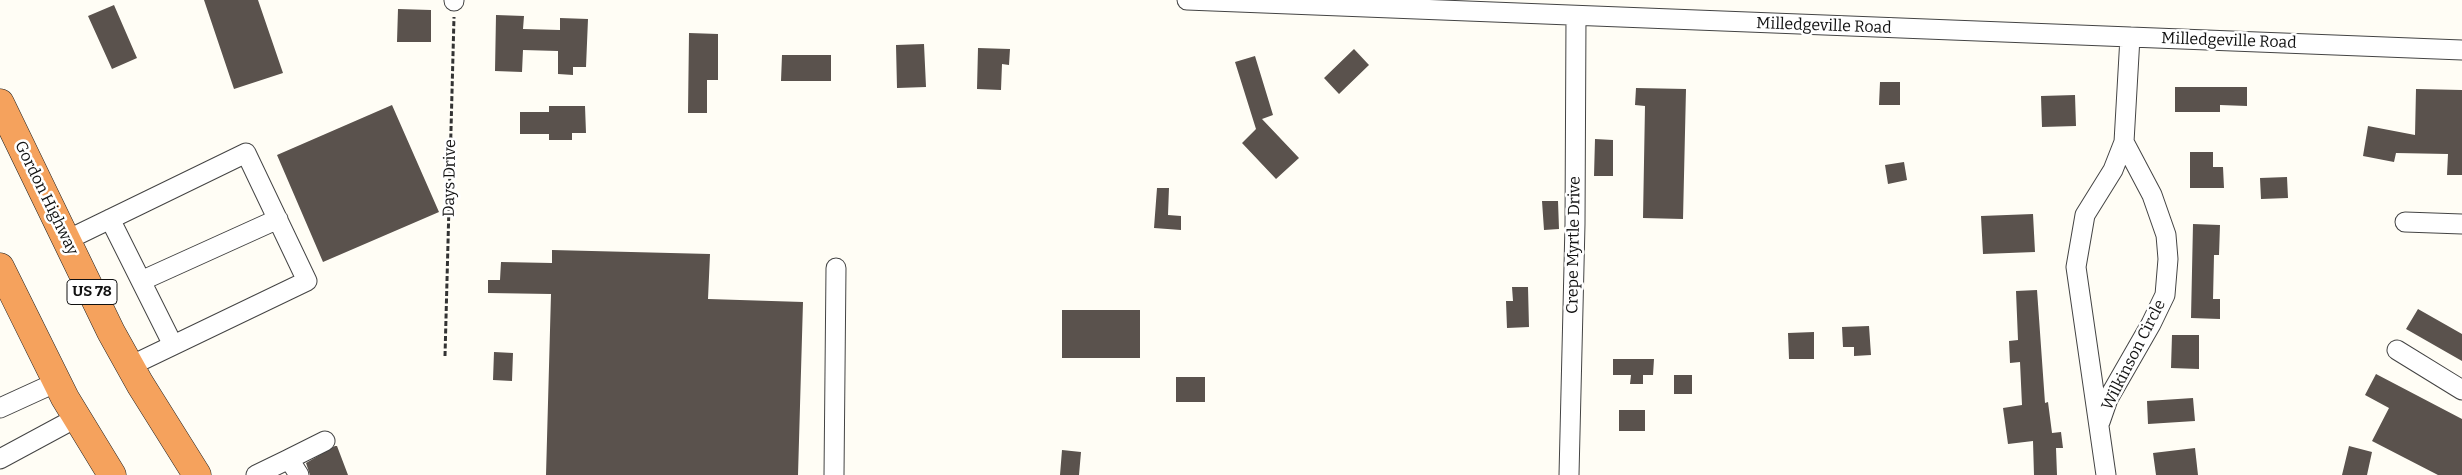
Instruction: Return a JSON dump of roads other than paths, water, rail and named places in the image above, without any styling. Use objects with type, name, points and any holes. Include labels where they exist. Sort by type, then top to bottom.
[{"type":"highway","name":"Gordon Highway","points":[[0,103],[130,366],[197,475]]},
{"type":"highway","points":[[0,268],[56,382],[107,474]]},
{"type":"street","name":"Milledgeville Road","points":[[1187,0],[2462,50]]},
{"type":"street","name":"Crepe Myrtle Drive","points":[[1569,475],[1575,224],[1576,16]]},
{"type":"street","name":"Wilkinson Circle","points":[[2106,475],[2076,267],[2085,215],[2113,170],[2124,142],[2130,37]]},
{"type":"street","name":"Wilkinson Circle","points":[[2099,426],[2108,398],[2151,324],[2165,294],[2168,259],[2166,236],[2152,195],[2124,142]]},
{"type":"street","points":[[67,240],[246,153],[308,281],[130,366]]},
{"type":"street","points":[[110,219],[173,346]]},
{"type":"street","points":[[141,281],[278,219]]},
{"type":"street","points":[[2405,222],[2462,224]]},
{"type":"street","points":[[834,475],[836,268]]},
{"type":"street","points":[[2397,350],[2462,390]]},
{"type":"street","points":[[0,408],[56,382]]},
{"type":"street","points":[[0,459],[76,418]]},
{"type":"street","points":[[257,475],[326,441]]},
{"type":"street","points":[[289,459],[299,475]]}]
